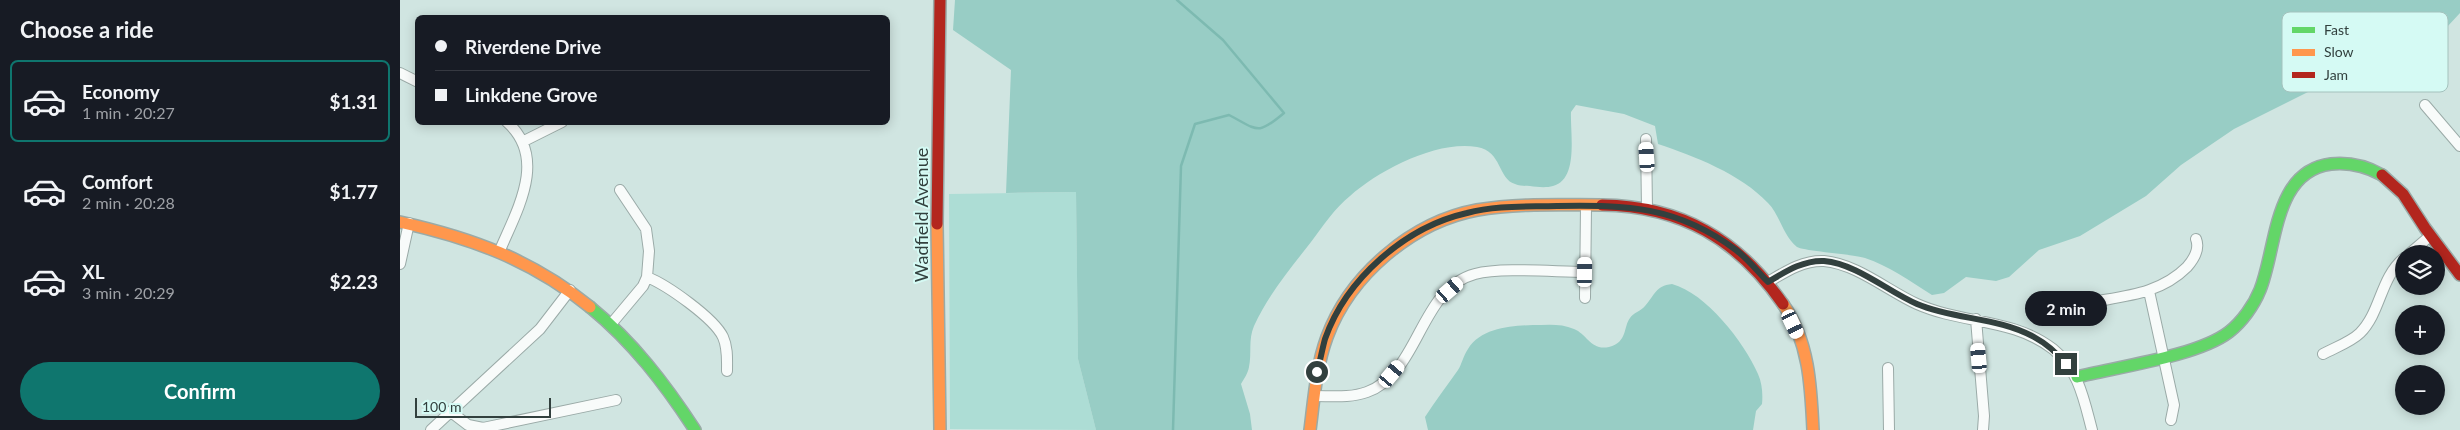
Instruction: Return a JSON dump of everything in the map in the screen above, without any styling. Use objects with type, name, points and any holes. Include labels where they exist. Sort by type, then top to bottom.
[{"type":"street","name":"Wadfield Avenue","points":[[940,0],[937,235],[940,430]]},
{"type":"street","points":[[400,73],[415,80]]},
{"type":"street","points":[[2425,105],[2460,146]]},
{"type":"street","points":[[500,250],[526,184],[528,159],[524,141],[510,125]]},
{"type":"street","points":[[524,141],[556,125]]},
{"type":"street","points":[[1646,139],[1647,209]]},
{"type":"street","points":[[2077,377],[2215,341],[2242,320],[2260,289],[2279,213],[2285,200],[2294,184],[2307,172],[2321,165],[2338,162],[2356,164],[2378,173],[2397,187],[2430,236],[2460,275]]},
{"type":"street","points":[[612,323],[648,277],[649,251],[646,229],[620,190]]},
{"type":"street","points":[[1585,298],[1586,206]]},
{"type":"street","points":[[1310,430],[1317,372],[1326,339],[1339,310],[1363,278],[1384,256],[1434,224],[1466,213],[1517,207],[1586,206],[1621,206],[1647,209],[1672,215],[1705,230],[1738,251],[1768,282],[1785,307],[1806,360],[1812,396],[1813,430]]},
{"type":"street","points":[[400,264],[405,222],[464,236],[500,250],[570,290],[612,323],[653,367],[695,430]]},
{"type":"street","points":[[2420,245],[2430,236]]},
{"type":"street","points":[[2082,304],[2149,291],[2165,285],[2192,261],[2197,247],[2196,239]]},
{"type":"street","points":[[1768,282],[1793,267],[1818,262],[1836,263],[1917,304],[1940,313],[2003,324],[2034,337],[2054,350],[2077,377],[2092,430]]},
{"type":"street","points":[[2322,354],[2359,334],[2375,309],[2386,279],[2395,268]]},
{"type":"street","points":[[1315,396],[1353,396],[1369,392],[1385,383],[1400,365],[1441,297],[1459,282],[1474,274],[1492,272],[1585,272]]},
{"type":"street","points":[[648,277],[685,302],[720,331],[726,346],[728,372]]},
{"type":"street","points":[[431,430],[540,329],[570,290]]},
{"type":"street","points":[[2149,291],[2174,405],[2170,420]]},
{"type":"street","points":[[1976,319],[1984,416],[1983,430]]},
{"type":"street","points":[[1888,368],[1889,430]]},
{"type":"street","points":[[451,412],[468,425],[483,428],[616,400]]},
{"type":"green space","points":[[1076,192],[1078,359],[1096,430],[950,429],[949,194]]},
{"type":"shaded area","points":[[955,0],[2460,0],[2460,13],[2448,26],[2448,12],[2282,12],[2282,92],[2308,92],[2234,129],[2181,165],[2146,196],[2080,236],[2039,250],[2009,277],[1996,281],[1966,277],[1944,293],[1932,295],[1874,261],[1850,255],[1797,247],[1788,237],[1776,213],[1768,203],[1744,183],[1702,160],[1658,144],[1655,126],[1624,114],[1576,105],[1571,112],[1572,143],[1570,165],[1567,174],[1561,182],[1553,186],[1522,186],[1515,184],[1505,177],[1496,159],[1491,154],[1477,147],[1444,148],[1409,159],[1376,176],[1339,206],[1280,282],[1266,304],[1254,326],[1251,336],[1249,367],[1241,384],[1250,414],[1252,430],[1096,430],[1078,359],[1076,192],[1006,193],[1011,70],[953,30]]},
{"type":"shaded area","points":[[1672,284],[1698,297],[1710,308],[1734,334],[1752,361],[1759,377],[1762,396],[1762,404],[1756,411],[1753,430],[1428,430],[1425,417],[1458,370],[1468,349],[1488,332],[1515,326],[1559,325],[1578,331],[1598,347],[1609,347],[1619,342],[1630,318],[1643,308],[1659,289]]},
{"type":"waterway","points":[[1173,430],[1181,166],[1195,124],[1229,115],[1252,127],[1262,128],[1284,113],[1223,40],[1177,0]]},
{"type":"traffic: fast","points":[[2077,377],[2178,354],[2198,348],[2229,332],[2243,318],[2260,290],[2280,214],[2288,196],[2298,181],[2312,170],[2331,164],[2358,165],[2382,175]]},
{"type":"traffic: fast","points":[[590,307],[606,320],[647,364],[695,430]]},
{"type":"traffic: slow","points":[[1310,430],[1318,371],[1327,337],[1337,314],[1351,293],[1367,273],[1386,255],[1407,239],[1429,226],[1453,216],[1477,210],[1523,205],[1602,205]]},
{"type":"traffic: slow","points":[[400,222],[452,235],[500,253],[546,276],[590,307]]},
{"type":"traffic: slow","points":[[937,224],[940,430]]},
{"type":"traffic: slow","points":[[1783,304],[1792,318],[1807,364],[1813,430]]},
{"type":"traffic: jam","points":[[937,224],[940,0]]},
{"type":"traffic: jam","points":[[2382,175],[2403,194],[2425,228],[2460,275]]},
{"type":"traffic: jam","points":[[1602,205],[1631,207],[1657,212],[1705,230],[1727,244],[1747,261],[1766,281],[1783,304]]},
{"type":"route","points":[[1317,372],[1326,339],[1339,310],[1363,278],[1384,256],[1410,238],[1434,224],[1466,213],[1489,208],[1569,206],[1621,206],[1647,209],[1672,215],[1705,230],[1738,251],[1768,282],[1793,267],[1823,261],[1836,263],[1917,304],[1940,313],[2003,324],[2015,328],[2054,350],[2066,364]]}]
